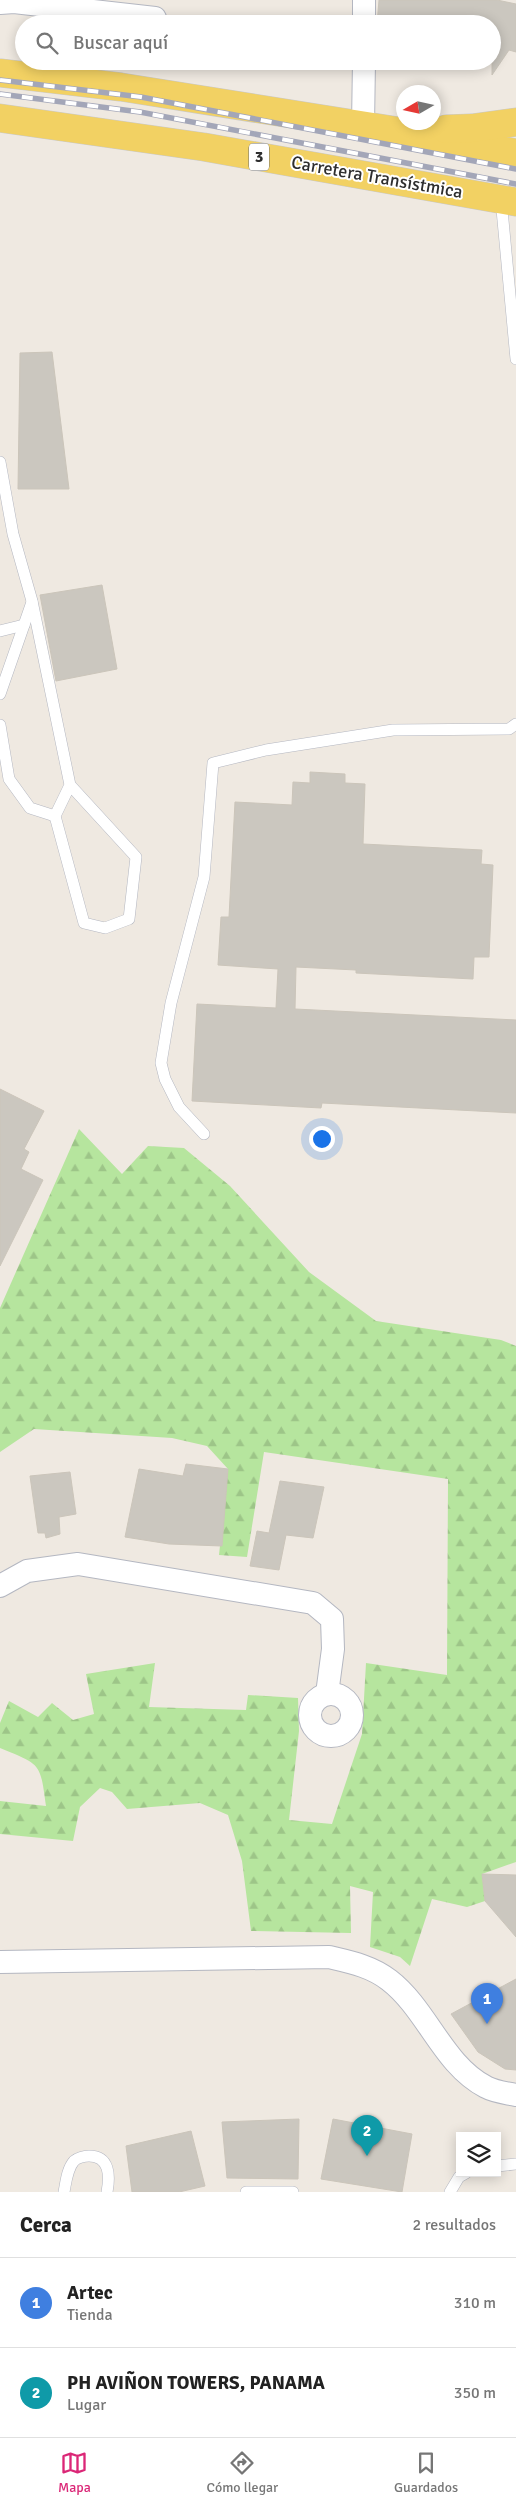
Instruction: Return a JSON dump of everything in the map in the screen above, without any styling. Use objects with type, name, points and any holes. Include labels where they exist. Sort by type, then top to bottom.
[{"type":"main road","points":[[0,73],[122,87],[363,125],[516,153]]},
{"type":"main road","name":"Carretera Transístmica","points":[[0,118],[204,147],[508,201]]},
{"type":"main road","points":[[398,131],[472,128],[516,122]]},
{"type":"street","points":[[364,0],[364,15]]},
{"type":"street","points":[[0,3],[14,2],[129,15]]},
{"type":"street","points":[[363,125],[364,70]]},
{"type":"street","points":[[0,1586],[27,1571],[78,1564],[313,1603],[332,1619],[332,1649],[327,1694]]},
{"type":"street","points":[[0,1962],[329,1957],[363,1965],[390,1980],[414,2007],[461,2068],[486,2088],[516,2095]]},
{"type":"lane","points":[[508,201],[516,359]]},
{"type":"lane","points":[[0,462],[13,534],[32,601],[70,786],[136,857],[129,919],[105,928],[84,923],[55,816],[70,786]]},
{"type":"lane","points":[[0,694],[32,601]]},
{"type":"lane","points":[[0,631],[24,625]]},
{"type":"lane","points":[[204,1134],[179,1107],[165,1079],[161,1063],[171,1003],[204,877],[213,764],[266,750],[393,730],[509,729],[516,724]]},
{"type":"lane","points":[[0,726],[5,779],[30,808],[55,816]]},
{"type":"lane","points":[[64,2192],[68,2172],[74,2161],[84,2156],[96,2156],[105,2162],[109,2171],[107,2192]]},
{"type":"lane","points":[[501,2166],[516,2164]]},
{"type":"lane","points":[[450,2192],[459,2177]]},
{"type":"lane","points":[[246,2192],[293,2192]]},
{"type":"green space","points":[[79,1129],[122,1174],[148,1146],[184,1148],[230,1186],[309,1272],[376,1321],[501,1340],[516,1346],[516,1862],[482,1874],[485,1901],[467,1907],[432,1899],[410,1966],[400,1957],[370,1947],[373,1892],[350,1886],[351,1933],[251,1931],[242,1861],[228,1815],[200,1803],[127,1809],[112,1792],[100,1788],[80,1807],[73,1841],[0,1834],[0,1801],[46,1806],[40,1773],[36,1767],[24,1758],[0,1748],[0,1723],[9,1701],[38,1717],[52,1703],[73,1720],[94,1714],[86,1674],[155,1663],[149,1707],[246,1710],[248,1695],[298,1698],[299,1731],[289,1820],[332,1824],[362,1734],[366,1663],[447,1675],[448,1479],[264,1452],[247,1557],[219,1555],[228,1469],[207,1446],[172,1438],[34,1429],[0,1452],[0,1308]]},
{"type":"building","points":[[379,0],[497,0],[516,4],[516,52],[509,50],[501,62],[501,15],[378,15]]},
{"type":"building","points":[[52,352],[69,489],[18,489],[20,353]]},
{"type":"building","points":[[102,585],[117,669],[56,681],[40,595]]},
{"type":"building","points":[[310,772],[345,774],[345,783],[365,784],[363,844],[482,850],[481,864],[493,865],[489,957],[474,957],[473,979],[356,973],[356,970],[296,967],[295,1009],[516,1020],[516,1113],[322,1103],[321,1108],[192,1101],[197,1004],[276,1008],[278,969],[218,965],[221,917],[229,917],[235,802],[292,805],[293,782],[310,783]]},
{"type":"building","points":[[0,1089],[44,1111],[24,1149],[29,1152],[21,1169],[43,1180],[0,1266]]},
{"type":"building","points":[[186,1464],[228,1469],[222,1546],[169,1544],[125,1537],[139,1469],[183,1476]]},
{"type":"building","points":[[70,1472],[76,1514],[59,1517],[60,1534],[46,1538],[45,1533],[38,1533],[30,1476]]},
{"type":"building","points":[[280,1481],[324,1487],[313,1538],[286,1535],[279,1570],[250,1566],[257,1531],[269,1533]]},
{"type":"building","points":[[482,1874],[516,1875],[516,1937],[485,1901]]},
{"type":"building","points":[[516,1979],[516,2070],[505,2069],[478,2052],[451,2014]]},
{"type":"building","points":[[299,2119],[298,2179],[227,2178],[222,2122]]},
{"type":"building","points":[[333,2119],[412,2134],[402,2192],[321,2179]]},
{"type":"building","points":[[191,2131],[205,2186],[179,2192],[132,2192],[126,2146]]},
{"type":"railway","points":[[0,80],[141,97],[516,169]]},
{"type":"railway","points":[[0,94],[140,112],[516,184]]},
{"type":"place","name":"Artec","points":[[487,2024]]},
{"type":"place","name":"PH AVIÑON TOWERS, PANAMA","points":[[367,2156]]}]
